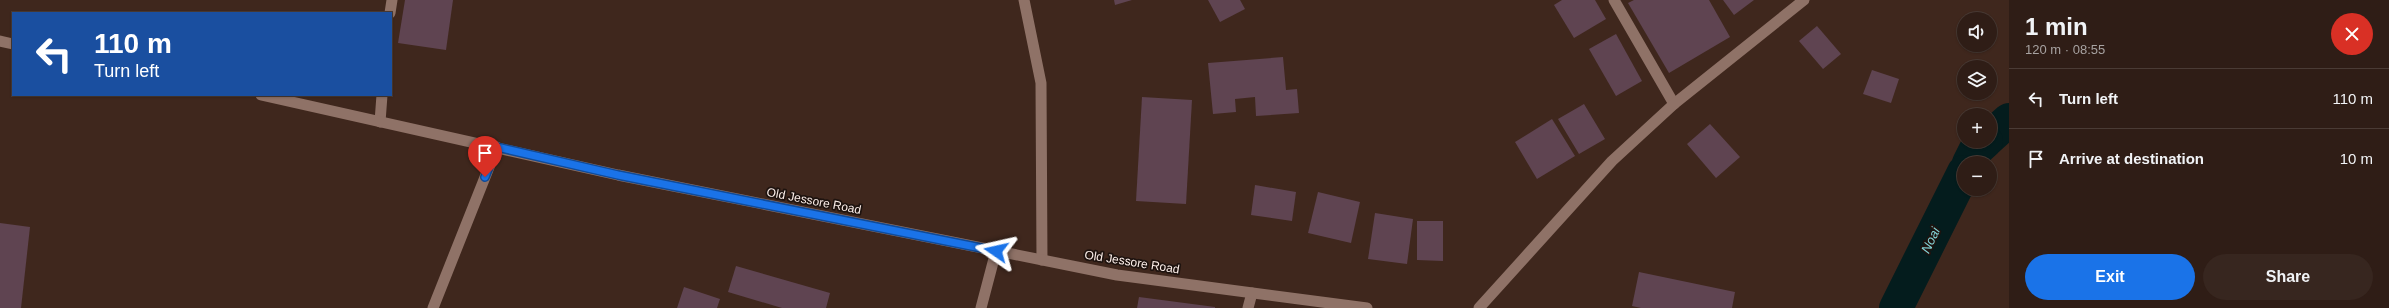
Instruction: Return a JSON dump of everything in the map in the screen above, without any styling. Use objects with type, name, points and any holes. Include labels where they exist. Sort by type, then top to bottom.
[{"type":"street","points":[[390,12],[392,0]]},
{"type":"street","points":[[1024,0],[1042,83],[1042,260]]},
{"type":"street","points":[[1614,0],[1674,104]]},
{"type":"street","points":[[1479,308],[1612,161],[1674,104],[1804,0]]},
{"type":"street","points":[[0,41],[12,44]]},
{"type":"street","name":"Old Jessore Road","points":[[265,96],[618,175],[1117,275],[1367,308]]},
{"type":"street","points":[[380,122],[382,96]]},
{"type":"street","points":[[433,308],[497,147]]},
{"type":"street","points":[[981,308],[996,251]]},
{"type":"street","points":[[1248,308],[1252,293]]},
{"type":"building","points":[[405,0],[453,0],[446,50],[398,43]]},
{"type":"building","points":[[1114,0],[1132,0],[1115,5]]},
{"type":"building","points":[[1208,0],[1240,0],[1245,9],[1220,22]]},
{"type":"building","points":[[1562,0],[1595,0],[1606,19],[1574,38],[1554,5]]},
{"type":"building","points":[[1634,0],[1709,0],[1730,37],[1669,73],[1628,3]]},
{"type":"building","points":[[1723,0],[1754,0],[1734,15]]},
{"type":"building","points":[[1817,26],[1841,54],[1823,69],[1799,41]]},
{"type":"building","points":[[1616,34],[1642,81],[1616,96],[1589,49]]},
{"type":"building","points":[[1283,57],[1286,90],[1297,89],[1299,113],[1256,116],[1255,97],[1235,99],[1236,112],[1213,114],[1208,63]]},
{"type":"building","points":[[1872,70],[1899,79],[1891,103],[1863,94]]},
{"type":"building","points":[[1142,97],[1192,100],[1186,204],[1136,201]]},
{"type":"building","points":[[1584,104],[1605,139],[1579,154],[1558,119]]},
{"type":"building","points":[[1552,119],[1575,156],[1537,179],[1515,142]]},
{"type":"building","points":[[1710,124],[1740,157],[1716,178],[1687,144]]},
{"type":"building","points":[[1255,185],[1296,192],[1292,221],[1251,215]]},
{"type":"building","points":[[1318,192],[1360,202],[1351,243],[1308,233]]},
{"type":"building","points":[[1375,213],[1413,219],[1407,264],[1368,259]]},
{"type":"building","points":[[1417,221],[1443,221],[1443,261],[1417,260]]},
{"type":"building","points":[[0,223],[30,227],[21,308],[0,308]]},
{"type":"building","points":[[736,266],[830,293],[826,308],[782,308],[728,292]]},
{"type":"building","points":[[1639,272],[1735,292],[1732,308],[1641,308],[1632,306]]},
{"type":"building","points":[[684,287],[720,299],[717,308],[677,308]]},
{"type":"building","points":[[1139,297],[1215,307],[1215,308],[1137,308]]},
{"type":"waterway","name":"Noai","points":[[1997,131],[2009,120]]},
{"type":"waterway","name":"Noai","points":[[1972,156],[1978,148]]},
{"type":"waterway","name":"Noai","points":[[1896,308],[1957,186]]},
{"type":"route","points":[[485,177],[497,147],[618,175],[996,251]]}]
